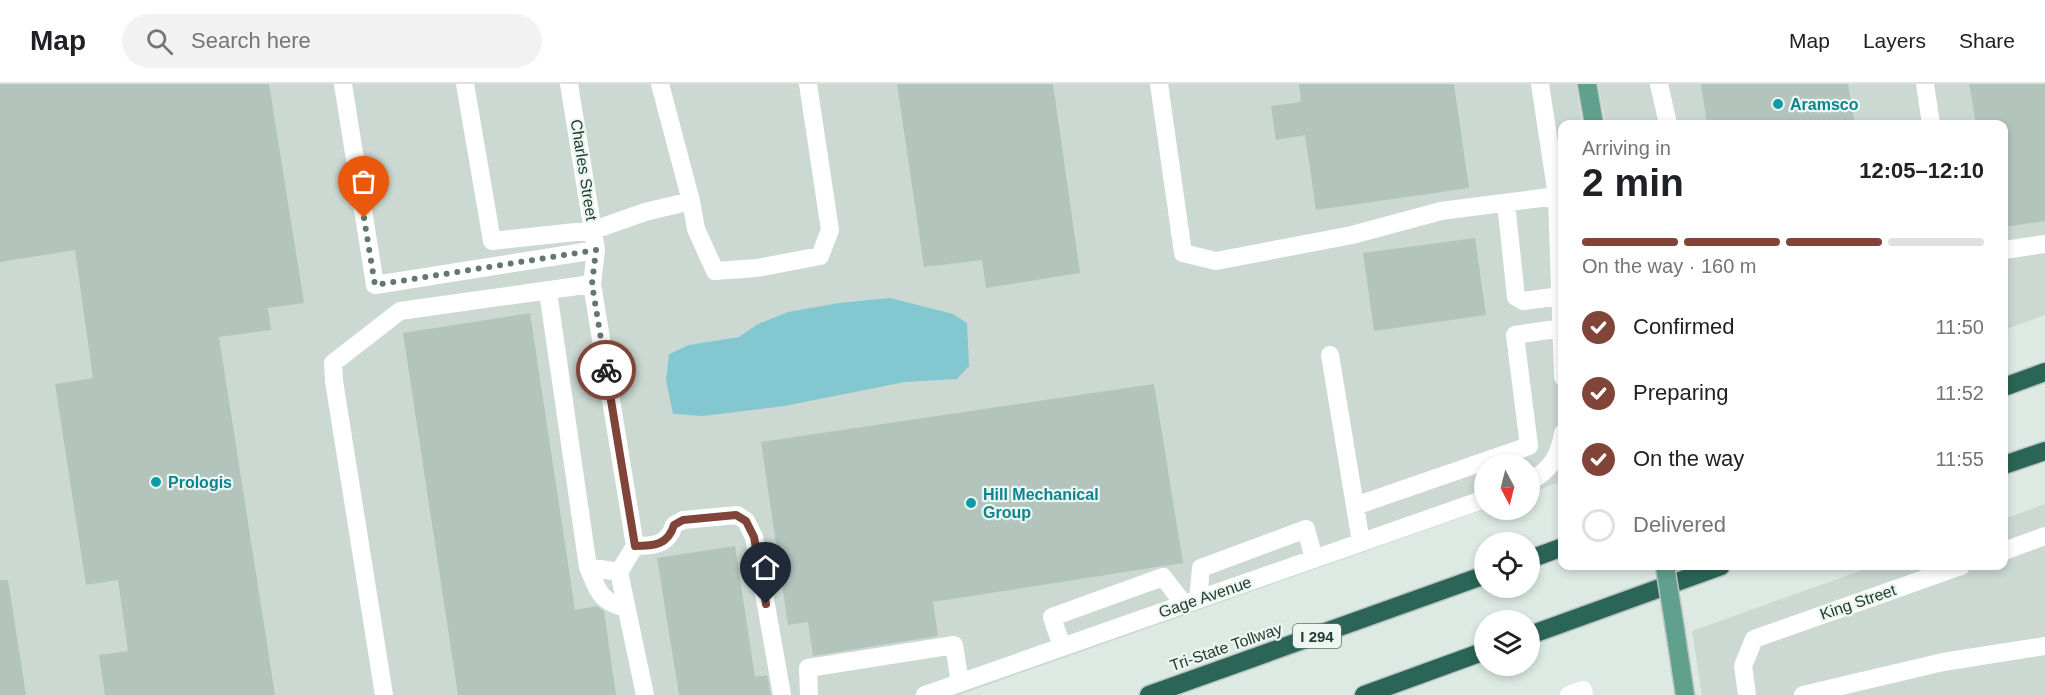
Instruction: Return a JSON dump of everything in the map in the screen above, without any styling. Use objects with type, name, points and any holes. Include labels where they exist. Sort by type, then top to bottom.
[{"type":"highway","points":[[2008,386],[2045,372]]},
{"type":"highway","points":[[2008,464],[2045,451]]},
{"type":"highway","points":[[1540,555],[1558,549]]},
{"type":"highway","points":[[1540,631],[1710,570]]},
{"type":"highway","name":"Tri-State Tollway","points":[[1149,695],[1474,579]]},
{"type":"highway","points":[[1364,695],[1474,655]]},
{"type":"main road","points":[[1587,84],[1593,120]]},
{"type":"main road","points":[[1666,570],[1685,695]]},
{"type":"street","points":[[343,84],[375,285],[596,250]]},
{"type":"street","points":[[465,84],[492,241],[594,230],[645,212],[691,201]]},
{"type":"street","name":"Charles Street","points":[[569,84],[594,230],[596,250],[592,284],[635,546]]},
{"type":"street","points":[[660,84],[691,201],[696,229],[715,271],[758,268],[820,256],[830,230],[808,84]]},
{"type":"street","points":[[1159,84],[1183,253],[1216,261],[1352,235],[1442,211],[1557,196]]},
{"type":"street","points":[[1540,84],[1557,196],[1558,229]]},
{"type":"street","points":[[1659,84],[1667,120]]},
{"type":"street","points":[[1925,84],[1930,120]]},
{"type":"street","points":[[1506,203],[1516,297],[1522,301],[1558,296]]},
{"type":"street","points":[[2008,249],[2045,244]]},
{"type":"street","points":[[384,695],[333,363],[400,311],[592,284]]},
{"type":"street","points":[[548,292],[588,567],[604,600],[626,608]]},
{"type":"street","points":[[1355,506],[1529,446],[1515,335],[1558,329]]},
{"type":"street","points":[[1330,355],[1361,542]]},
{"type":"street","points":[[1540,475],[1549,469],[1558,452]]},
{"type":"street","name":"Gage Avenue","points":[[925,695],[1474,503]]},
{"type":"street","points":[[645,695],[619,572],[635,546],[650,546],[663,542],[670,537],[674,525],[683,520],[736,515],[746,521],[754,537],[782,695]]},
{"type":"street","points":[[1062,646],[1052,617],[1163,578],[1191,602],[1201,568],[1306,529],[1314,559]]},
{"type":"street","points":[[2008,549],[2045,536]]},
{"type":"street","points":[[588,567],[619,572]]},
{"type":"street","name":"King Street","points":[[1748,695],[1743,666],[1754,639],[1950,570]]},
{"type":"street","points":[[809,695],[808,668],[954,645],[960,683]]},
{"type":"street","points":[[1805,695],[1943,662],[2045,646]]},
{"type":"shaded area","points":[[0,84],[1576,84],[1581,120],[1558,120],[1558,483],[1540,489],[1540,454],[1474,454],[1474,513],[959,695],[0,695]]},
{"type":"shaded area","points":[[1598,84],[2045,84],[2045,315],[2008,329],[2008,120],[1605,120]]},
{"type":"shaded area","points":[[2045,504],[2045,695],[1702,695],[1692,631],[1863,570],[2008,570],[2008,518]]},
{"type":"water","points":[[890,298],[953,314],[967,323],[969,366],[957,379],[905,382],[784,406],[703,416],[673,414],[666,380],[669,354],[689,345],[739,337],[758,324],[788,312],[839,303]]},
{"type":"building","name":"Prologis","points":[[0,84],[269,84],[304,303],[268,308],[271,330],[219,337],[275,695],[105,695],[99,655],[128,651],[118,580],[86,585],[55,384],[93,378],[75,250],[0,262]]},
{"type":"building","points":[[897,84],[1053,84],[1080,273],[986,288],[982,260],[924,267]]},
{"type":"building","points":[[1299,84],[1454,84],[1469,188],[1316,210],[1305,135],[1276,140],[1271,106],[1301,102]]},
{"type":"building","name":"Aramsco","points":[[1701,84],[1848,84],[1854,120],[1706,120]]},
{"type":"building","points":[[1969,84],[2045,84],[2045,221],[2008,226],[2008,120],[1975,120]]},
{"type":"building","points":[[1475,238],[1486,315],[1374,331],[1363,253]]},
{"type":"building","points":[[530,313],[575,610],[597,606],[604,611],[616,695],[458,695],[403,333]]},
{"type":"building","name":"Hill Mechanical Group","points":[[1154,384],[1183,563],[933,602],[938,636],[813,656],[808,622],[788,625],[761,442]]},
{"type":"building","points":[[735,546],[755,677],[767,675],[771,695],[679,695],[657,558]]},
{"type":"building","points":[[0,580],[8,580],[26,695],[0,695]]},
{"type":"way so far","points":[[364,218],[375,285],[596,250],[592,284],[606,370]]},
{"type":"place","name":"Aramsco","points":[[1778,104]]},
{"type":"place","name":"Prologis","points":[[156,482]]},
{"type":"place","name":"Hill Mechanical Group","points":[[971,503]]},
{"type":"route","points":[[606,370],[635,546],[650,546],[663,542],[670,537],[674,525],[683,520],[736,515],[746,521],[754,537],[766,604]]}]
